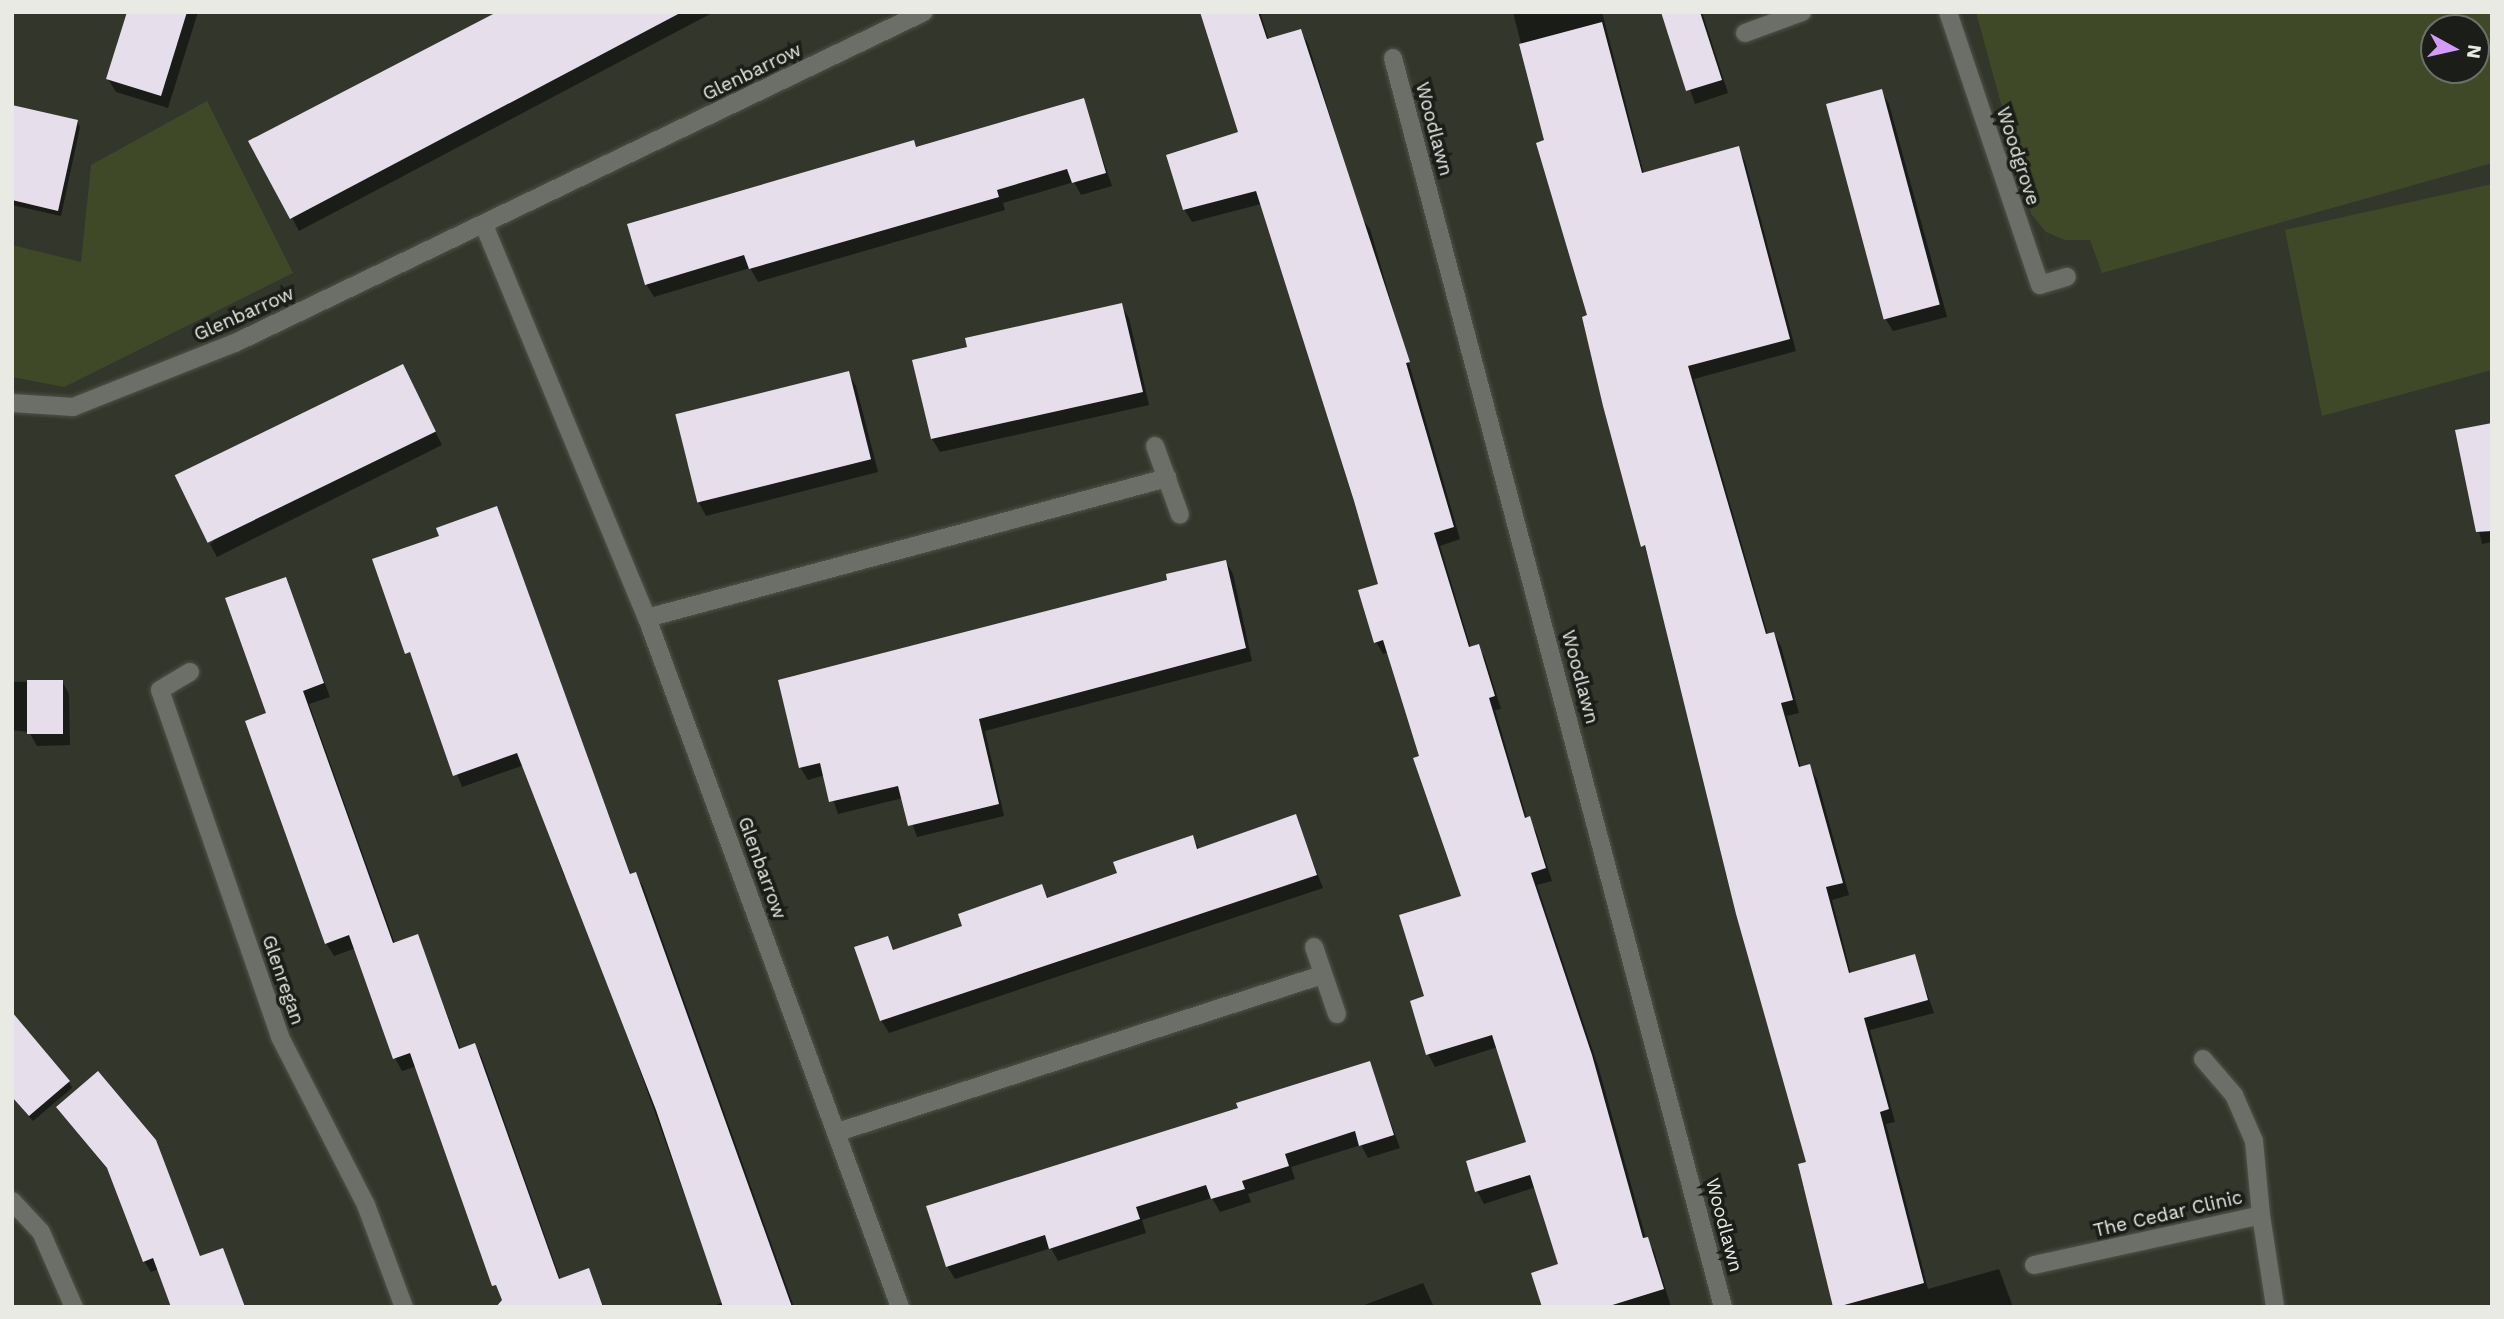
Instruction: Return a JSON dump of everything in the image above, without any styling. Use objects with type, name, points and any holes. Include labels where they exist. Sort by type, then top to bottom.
[{"type":"street","name":"Glenbarrow","points":[[12,403],[73,407],[235,343],[924,12]]},
{"type":"street","points":[[1745,33],[1802,12]]},
{"type":"street","name":"Woodgrove","points":[[1948,12],[2039,285],[2067,278]]},
{"type":"street","name":"Woodlawn","points":[[1393,58],[1723,1307]]},
{"type":"street","name":"Glenbarrow","points":[[484,225],[647,618],[838,1132],[900,1307]]},
{"type":"street","points":[[1155,446],[1180,515]]},
{"type":"street","points":[[647,618],[1167,478]]},
{"type":"street","name":"Glenregan","points":[[190,672],[160,690],[280,1037],[366,1205],[404,1307]]},
{"type":"street","points":[[1314,947],[1338,1013]]},
{"type":"street","points":[[838,1132],[1322,975]]},
{"type":"street","points":[[2203,1059],[2234,1095],[2254,1141],[2260,1215]]},
{"type":"street","points":[[12,1200],[41,1232],[74,1307]]},
{"type":"street","name":"The Cedar Clinic","points":[[2034,1265],[2260,1215],[2275,1307]]},
{"type":"green space","points":[[1976,12],[2492,12],[2492,163],[2102,273],[2090,240],[2065,240],[2046,232],[2031,214]]},
{"type":"green space","points":[[207,101],[293,273],[64,387],[12,377],[12,245],[81,262],[91,165]]},
{"type":"green space","points":[[2492,184],[2492,370],[2322,416],[2285,230]]},
{"type":"building","points":[[127,12],[187,12],[161,96],[106,79]]},
{"type":"building","points":[[497,12],[682,12],[290,219],[248,141]]},
{"type":"building","points":[[1200,12],[1258,12],[1267,39],[1301,29],[1410,362],[1406,363],[1454,527],[1434,533],[1469,647],[1479,644],[1495,696],[1489,698],[1525,818],[1530,816],[1546,868],[1531,873],[1592,1055],[1643,1238],[1648,1237],[1664,1289],[1606,1307],[1542,1307],[1531,1273],[1558,1264],[1530,1175],[1475,1192],[1466,1161],[1526,1142],[1492,1035],[1426,1055],[1410,1001],[1424,996],[1399,915],[1461,896],[1413,758],[1419,756],[1383,640],[1374,643],[1358,590],[1378,584],[1354,501],[1256,191],[1183,210],[1166,155],[1238,132]]},
{"type":"building","points":[[1661,12],[1700,12],[1722,80],[1686,91]]},
{"type":"building","points":[[1602,22],[1642,173],[1739,146],[1790,339],[1688,366],[1766,634],[1774,632],[1793,700],[1781,703],[1799,767],[1810,764],[1843,883],[1826,887],[1849,973],[1915,954],[1928,1000],[1864,1018],[1889,1109],[1880,1112],[1924,1283],[1837,1307],[1833,1307],[1798,1164],[1806,1162],[1736,914],[1645,545],[1641,547],[1603,406],[1582,317],[1587,315],[1536,143],[1544,140],[1519,44]]},
{"type":"building","points":[[1882,89],[1940,304],[1884,319],[1826,104]]},
{"type":"building","points":[[1084,98],[1106,173],[1072,183],[1067,169],[997,190],[999,197],[749,269],[744,255],[645,285],[627,224],[914,140],[916,147]]},
{"type":"building","points":[[12,105],[78,120],[58,211],[12,200]]},
{"type":"building","points":[[1122,303],[1143,392],[931,439],[912,360],[967,347],[965,338]]},
{"type":"building","points":[[403,364],[436,431],[208,543],[175,475]]},
{"type":"building","points":[[849,371],[871,459],[697,503],[675,414]]},
{"type":"building","points":[[2492,423],[2492,531],[2476,532],[2455,430]]},
{"type":"building","points":[[497,506],[630,874],[636,872],[792,1307],[723,1307],[656,1110],[517,753],[453,776],[410,652],[405,654],[372,559],[439,536],[436,528]]},
{"type":"building","points":[[1226,560],[1246,648],[979,719],[999,804],[908,826],[898,786],[829,802],[820,763],[799,768],[778,680],[1167,580],[1166,574]]},
{"type":"building","points":[[286,577],[324,683],[303,691],[393,943],[418,934],[459,1049],[475,1043],[559,1279],[589,1268],[603,1307],[496,1307],[502,1300],[496,1285],[492,1286],[410,1053],[393,1059],[349,935],[325,944],[245,721],[266,713],[225,598]]},
{"type":"building","points":[[27,680],[63,680],[63,734],[27,734]]},
{"type":"building","points":[[1296,814],[1317,875],[880,1021],[854,947],[888,936],[893,950],[962,926],[958,914],[1042,884],[1047,898],[1117,873],[1113,862],[1193,835],[1197,849]]},
{"type":"building","points":[[12,1012],[70,1081],[29,1116],[12,1097]]},
{"type":"building","points":[[1370,1061],[1394,1135],[1359,1146],[1355,1131],[1285,1154],[1289,1166],[1242,1181],[1245,1189],[1211,1199],[1206,1185],[1136,1207],[1140,1219],[1049,1249],[1045,1235],[946,1267],[926,1206],[1238,1108],[1236,1103]]},
{"type":"building","points":[[98,1071],[156,1140],[200,1256],[223,1248],[245,1307],[171,1307],[153,1258],[143,1262],[107,1168],[56,1107]]}]
